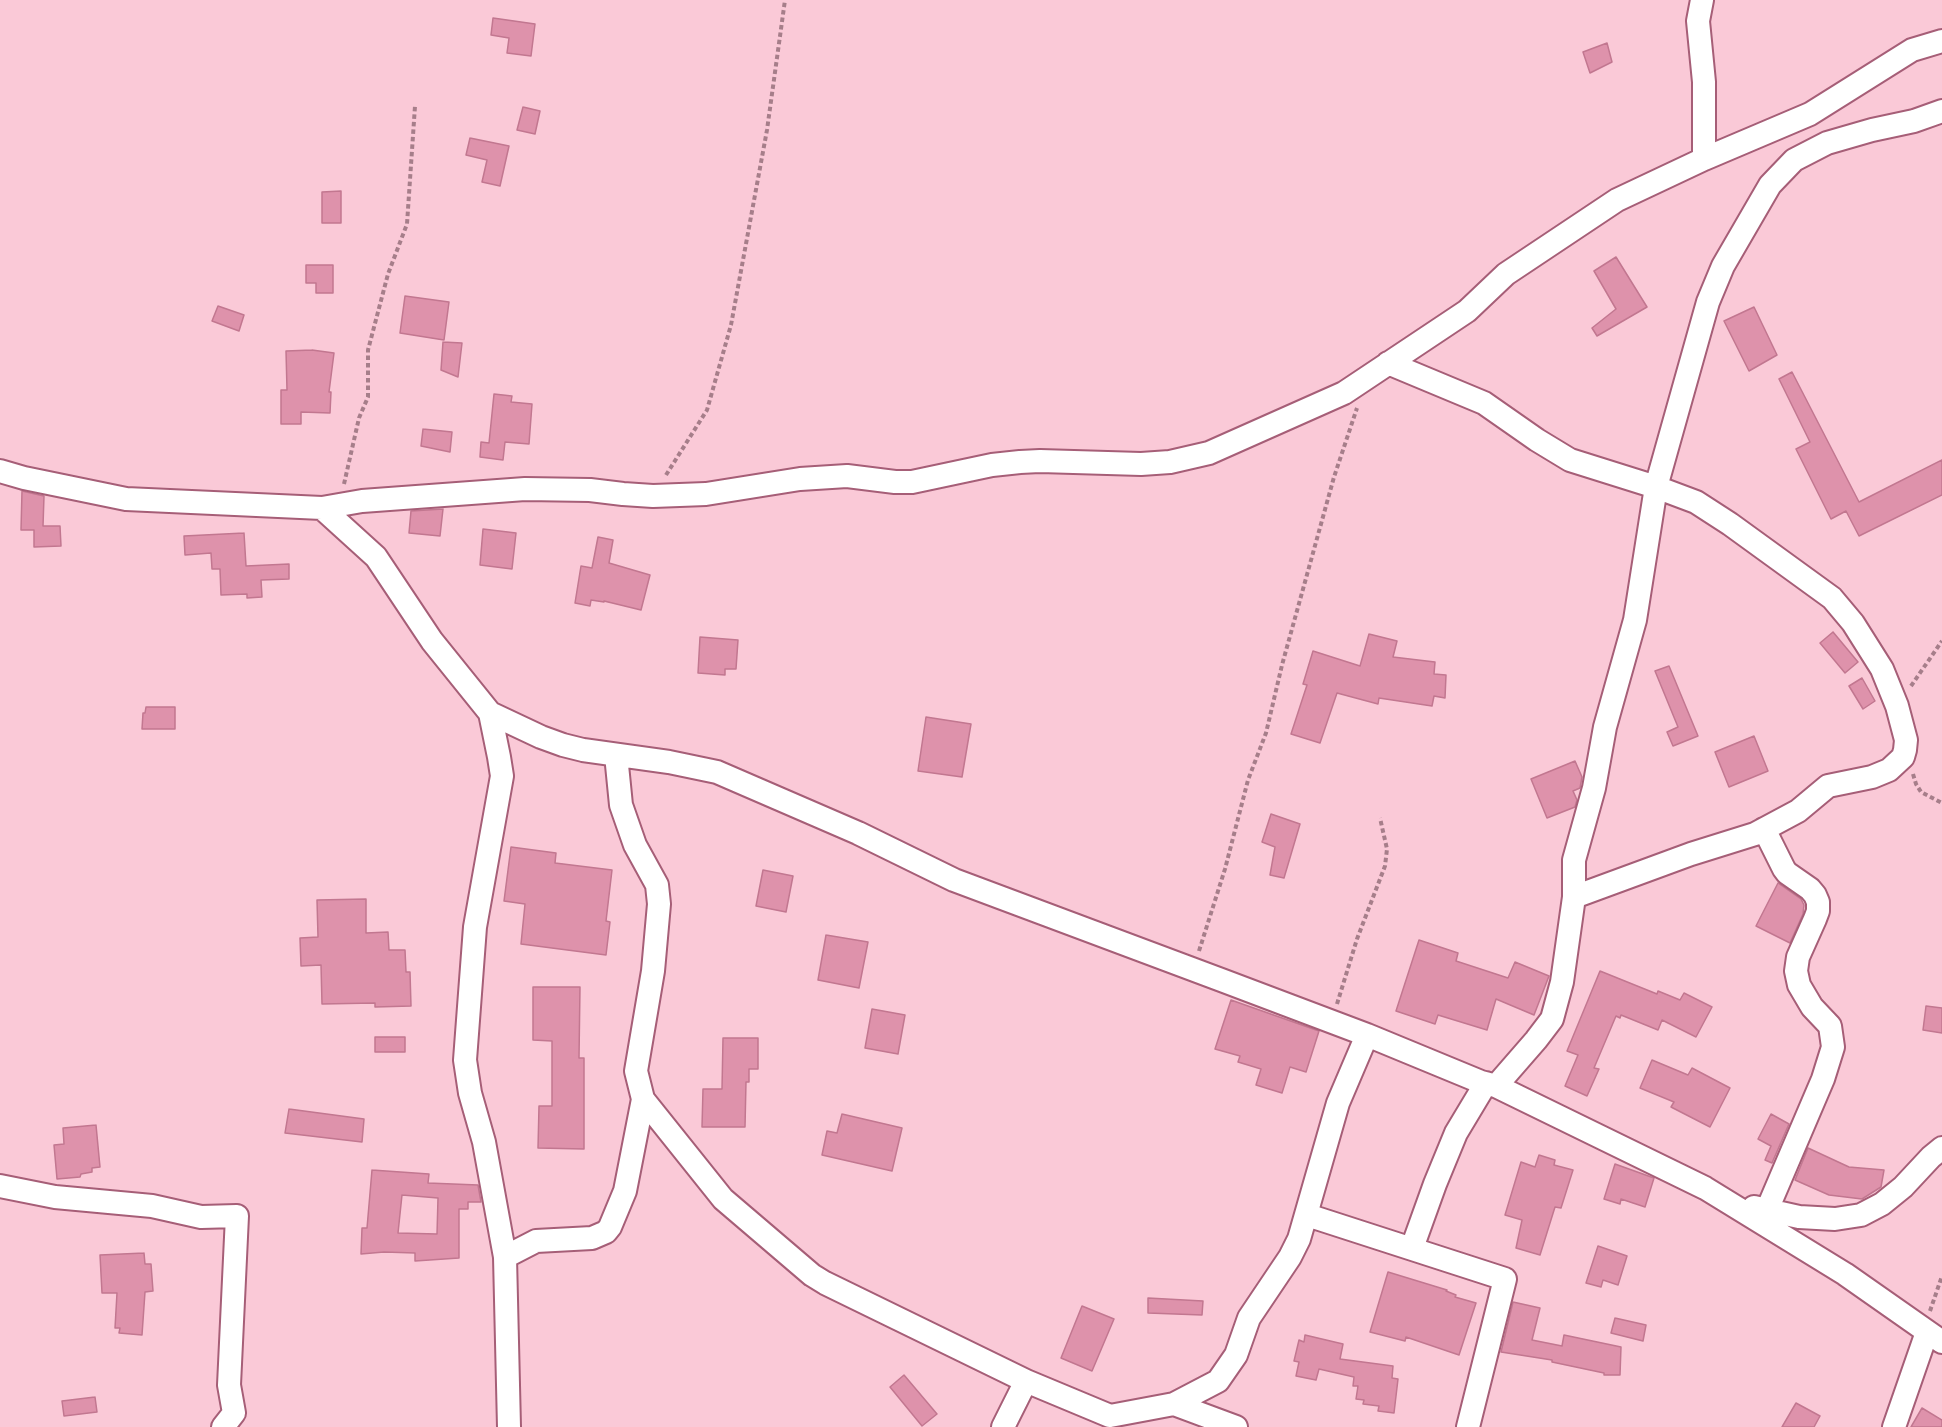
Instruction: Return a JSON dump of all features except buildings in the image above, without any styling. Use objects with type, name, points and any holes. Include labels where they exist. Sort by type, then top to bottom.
[{"type":"street","points":[[1702,0],[1698,21],[1704,82],[1704,159]]},
{"type":"street","points":[[0,471],[126,499],[330,507],[403,497],[525,489],[590,490],[653,496],[706,494],[800,479],[848,476],[912,482],[992,465],[1040,460],[1141,464],[1170,462],[1209,453],[1344,393],[1467,311],[1506,274],[1617,200],[1704,159],[1810,114],[1912,50],[1942,41]]},
{"type":"street","points":[[1412,1248],[1456,1133],[1491,1085],[1536,1040],[1552,1018],[1562,982],[1574,897],[1574,860],[1594,788],[1605,727],[1635,620],[1656,487],[1708,302],[1723,266],[1770,185],[1794,160],[1827,143],[1914,121],[1942,111]]},
{"type":"street","points":[[1388,363],[1484,403],[1570,460],[1696,502],[1730,524],[1832,598],[1853,623],[1882,669],[1897,706],[1906,740],[1905,750],[1903,757],[1889,770],[1872,777],[1827,786],[1798,812],[1764,829],[1574,897]]},
{"type":"street","points":[[330,507],[376,557],[432,641],[490,713],[563,745],[717,772],[858,834],[954,880],[1367,1035],[1491,1085],[1705,1188],[1845,1274],[1930,1334],[1894,1427]]},
{"type":"street","points":[[490,713],[502,776],[475,927],[465,1060],[470,1093],[484,1142],[505,1257],[509,1427]]},
{"type":"street","points":[[616,755],[621,805],[635,845],[657,885],[659,904],[650,990],[636,1071],[643,1099],[723,1199],[812,1275],[1026,1381],[1110,1416],[1174,1404],[1218,1381],[1236,1354],[1248,1318],[1290,1257],[1299,1239],[1338,1103],[1367,1035]]},
{"type":"street","points":[[1764,829],[1784,869],[1810,889],[1818,902],[1818,911],[1796,964],[1800,985],[1812,1007],[1830,1026],[1833,1047],[1823,1079],[1767,1210]]},
{"type":"street","points":[[505,1257],[536,1241],[592,1238],[606,1232],[625,1191],[643,1099]]},
{"type":"street","points":[[1728,1202],[1799,1216],[1835,1219],[1862,1215],[1882,1204],[1903,1187],[1931,1156],[1942,1148]]},
{"type":"street","points":[[0,1186],[55,1197],[152,1206],[201,1217],[237,1216],[229,1385],[234,1413],[223,1427]]},
{"type":"street","points":[[1307,1215],[1505,1279],[1468,1427]]},
{"type":"street","points":[[1003,1427],[1026,1381]]},
{"type":"street","points":[[1174,1404],[1236,1427]]},
{"type":"path","points":[[653,496],[707,410],[731,325],[767,130],[785,0]]},
{"type":"path","points":[[330,507],[359,417],[368,397],[368,350],[388,274],[406,224],[415,106]]},
{"type":"path","points":[[1193,969],[1225,869],[1248,780],[1266,733],[1282,665],[1334,477],[1367,377]]},
{"type":"path","points":[[1897,706],[1942,641]]},
{"type":"path","points":[[1905,750],[1916,784],[1921,792],[1942,803]]},
{"type":"path","points":[[1331,1022],[1357,939],[1385,866],[1387,849],[1380,818]]},
{"type":"path","points":[[1930,1334],[1942,1276]]}]
